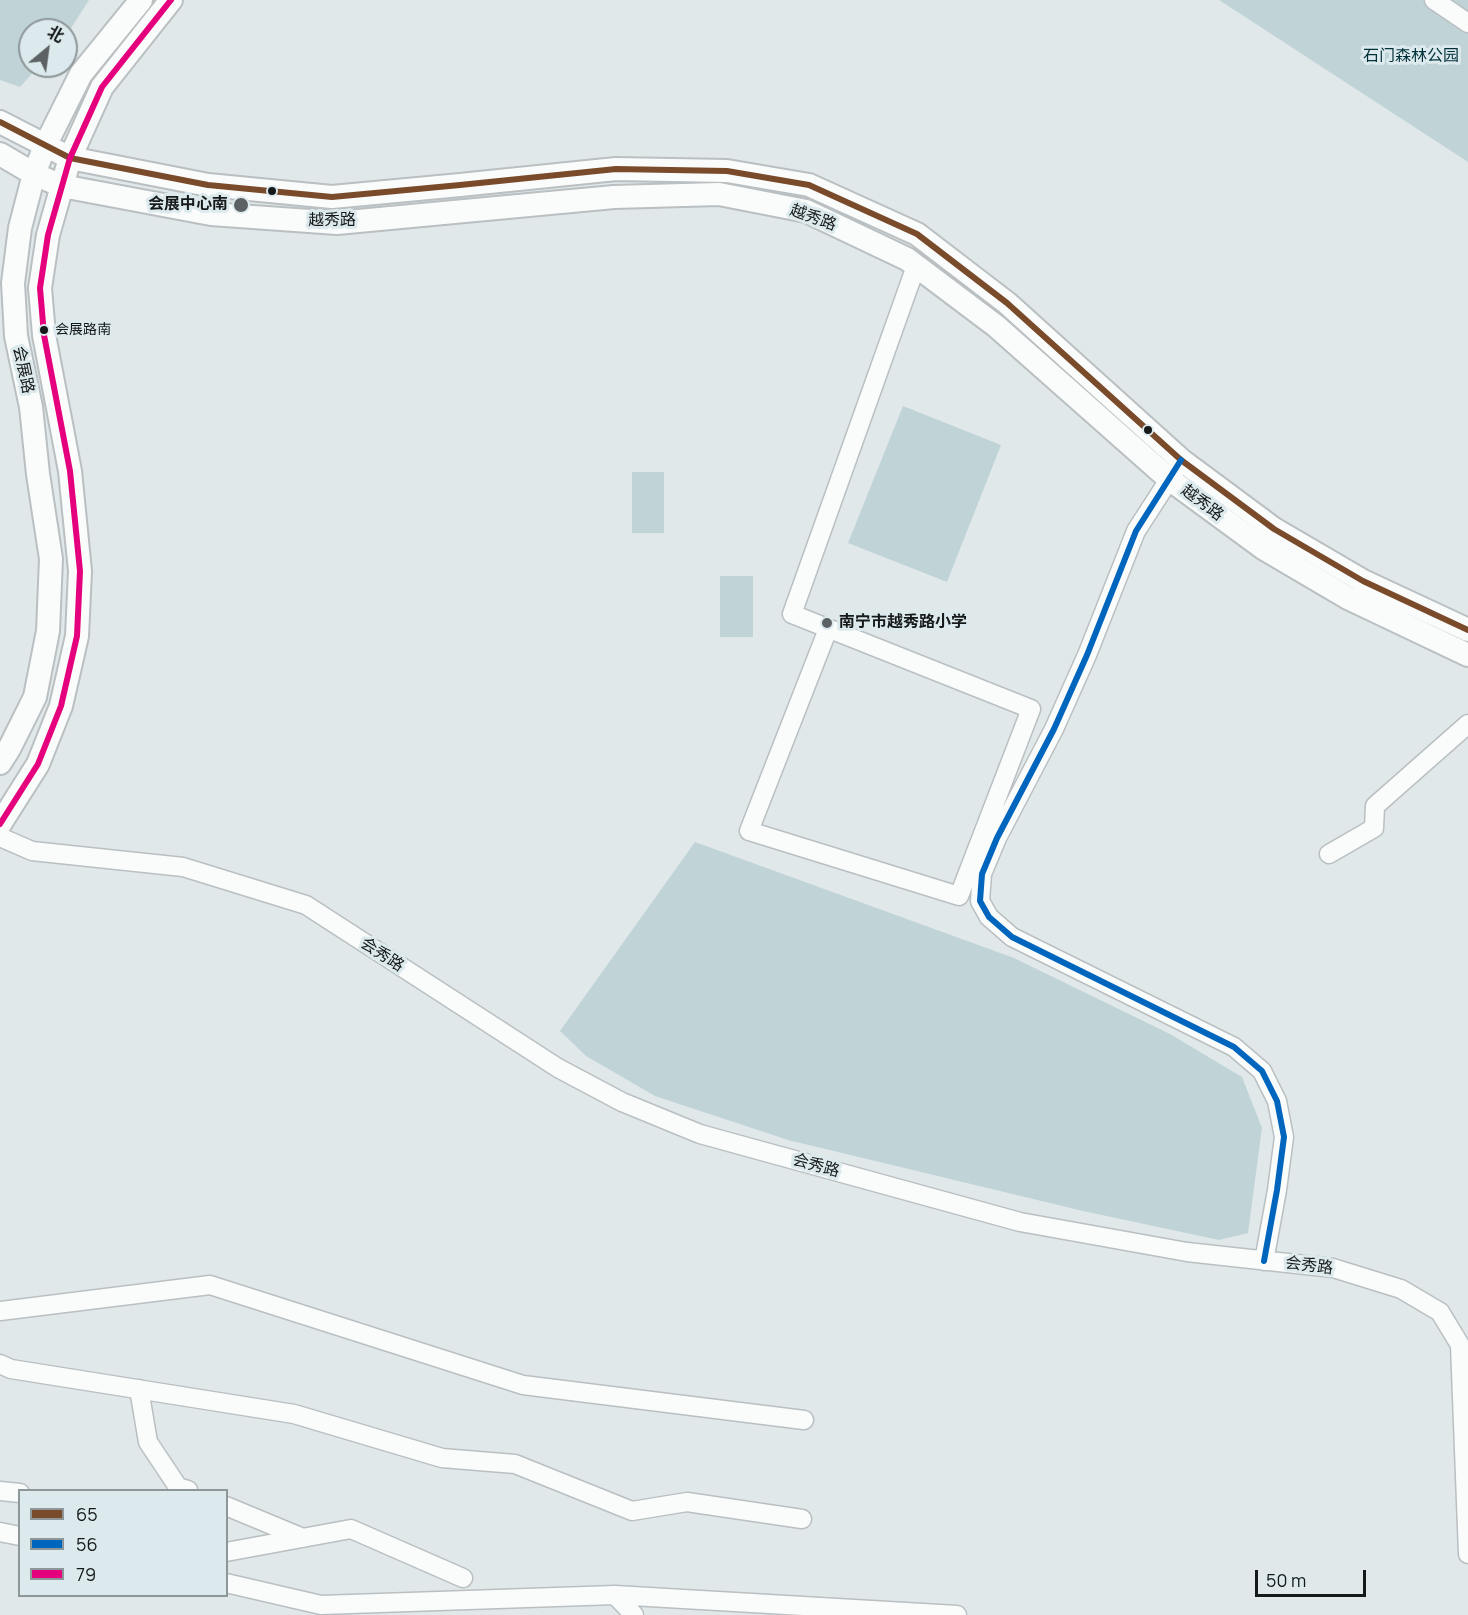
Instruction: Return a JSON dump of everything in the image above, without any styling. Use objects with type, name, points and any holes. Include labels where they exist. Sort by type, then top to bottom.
[{"type":"main road","name":"会展路","points":[[0,763],[35,697],[48,632],[51,559],[38,474],[31,407],[16,336],[13,283],[20,228],[34,174],[45,146],[81,74],[141,0]]},
{"type":"main road","name":"会展路","points":[[0,824],[38,764],[61,706],[77,636],[80,571],[70,471],[44,335],[40,288],[48,235],[70,158],[102,87],[171,0]]},
{"type":"main road","name":"越秀路","points":[[0,122],[70,158],[208,185],[332,196],[616,169],[727,171],[809,185],[917,234],[1007,303],[1175,470],[1362,581],[1468,630]]},
{"type":"main road","name":"越秀路","points":[[0,154],[34,174],[62,186],[211,214],[337,223],[614,197],[719,194],[806,212],[907,259],[996,326],[1175,470],[1263,548],[1348,598],[1468,655]]},
{"type":"street","points":[[1434,0],[1468,23]]},
{"type":"street","points":[[828,629],[748,831],[959,896],[1031,709],[792,614],[916,266]]},
{"type":"street","points":[[1175,470],[1136,531],[1087,655],[1054,729],[997,838],[982,874],[980,901],[989,917],[1012,937],[1234,1047],[1262,1071],[1277,1101],[1284,1137],[1264,1261]]},
{"type":"street","points":[[1329,854],[1374,828],[1375,806],[1468,724]]},
{"type":"street","name":"会秀路","points":[[0,837],[32,851],[183,867],[306,905],[558,1068],[622,1102],[700,1134],[1020,1222],[1187,1252],[1333,1268],[1401,1289],[1440,1312],[1460,1344],[1468,1554]]},
{"type":"street","points":[[0,1311],[210,1285],[524,1385],[804,1420]]},
{"type":"street","points":[[0,1364],[11,1369],[294,1414],[442,1458],[515,1464],[632,1511],[687,1502],[801,1520]]},
{"type":"street","points":[[139,1389],[148,1442],[178,1486],[184,1489]]},
{"type":"street","points":[[0,1491],[18,1493]]},
{"type":"street","points":[[228,1507],[303,1538]]},
{"type":"street","points":[[228,1552],[351,1529],[463,1578]]},
{"type":"street","points":[[0,1532],[18,1536]]},
{"type":"street","points":[[228,1584],[327,1610],[406,1602],[615,1595],[957,1615]]},
{"type":"street","points":[[615,1595],[634,1615]]},
{"type":"street","points":[[406,1602],[434,1615]]},
{"type":"green space","points":[[0,0],[89,0],[78,18],[18,18],[18,78],[28,78],[20,87],[0,80]]},
{"type":"green space","name":"石门森林公园","points":[[1219,0],[1468,0],[1468,162]]},
{"type":"green space","points":[[903,406],[1001,445],[947,582],[848,543]]},
{"type":"green space","points":[[632,472],[664,472],[664,533],[632,533]]},
{"type":"green space","points":[[720,576],[753,576],[753,637],[720,637]]},
{"type":"green space","points":[[695,842],[1014,958],[1170,1034],[1242,1077],[1262,1128],[1248,1233],[1219,1240],[1083,1211],[788,1140],[655,1096],[586,1056],[560,1031]]},
{"type":"transit line","name":"79","points":[[0,824],[38,764],[61,706],[77,636],[80,571],[70,471],[44,335],[40,288],[48,235],[70,158],[102,87],[171,0]]},
{"type":"transit line","name":"65","points":[[0,122],[70,158],[208,185],[332,197],[616,169],[727,171],[809,185],[917,234],[1007,303],[1181,460],[1274,529],[1363,581],[1468,630]]},
{"type":"transit line","name":"56","points":[[1181,460],[1136,531],[1087,655],[1054,729],[997,838],[982,874],[980,901],[989,917],[1012,937],[1234,1047],[1262,1071],[1277,1101],[1284,1137],[1264,1261]]},
{"type":"place","name":"会展中心南","points":[[241,205]]},
{"type":"place","name":"会展路南","points":[[44,330]]},
{"type":"place","name":"南宁市越秀路小学","points":[[827,623]]}]
